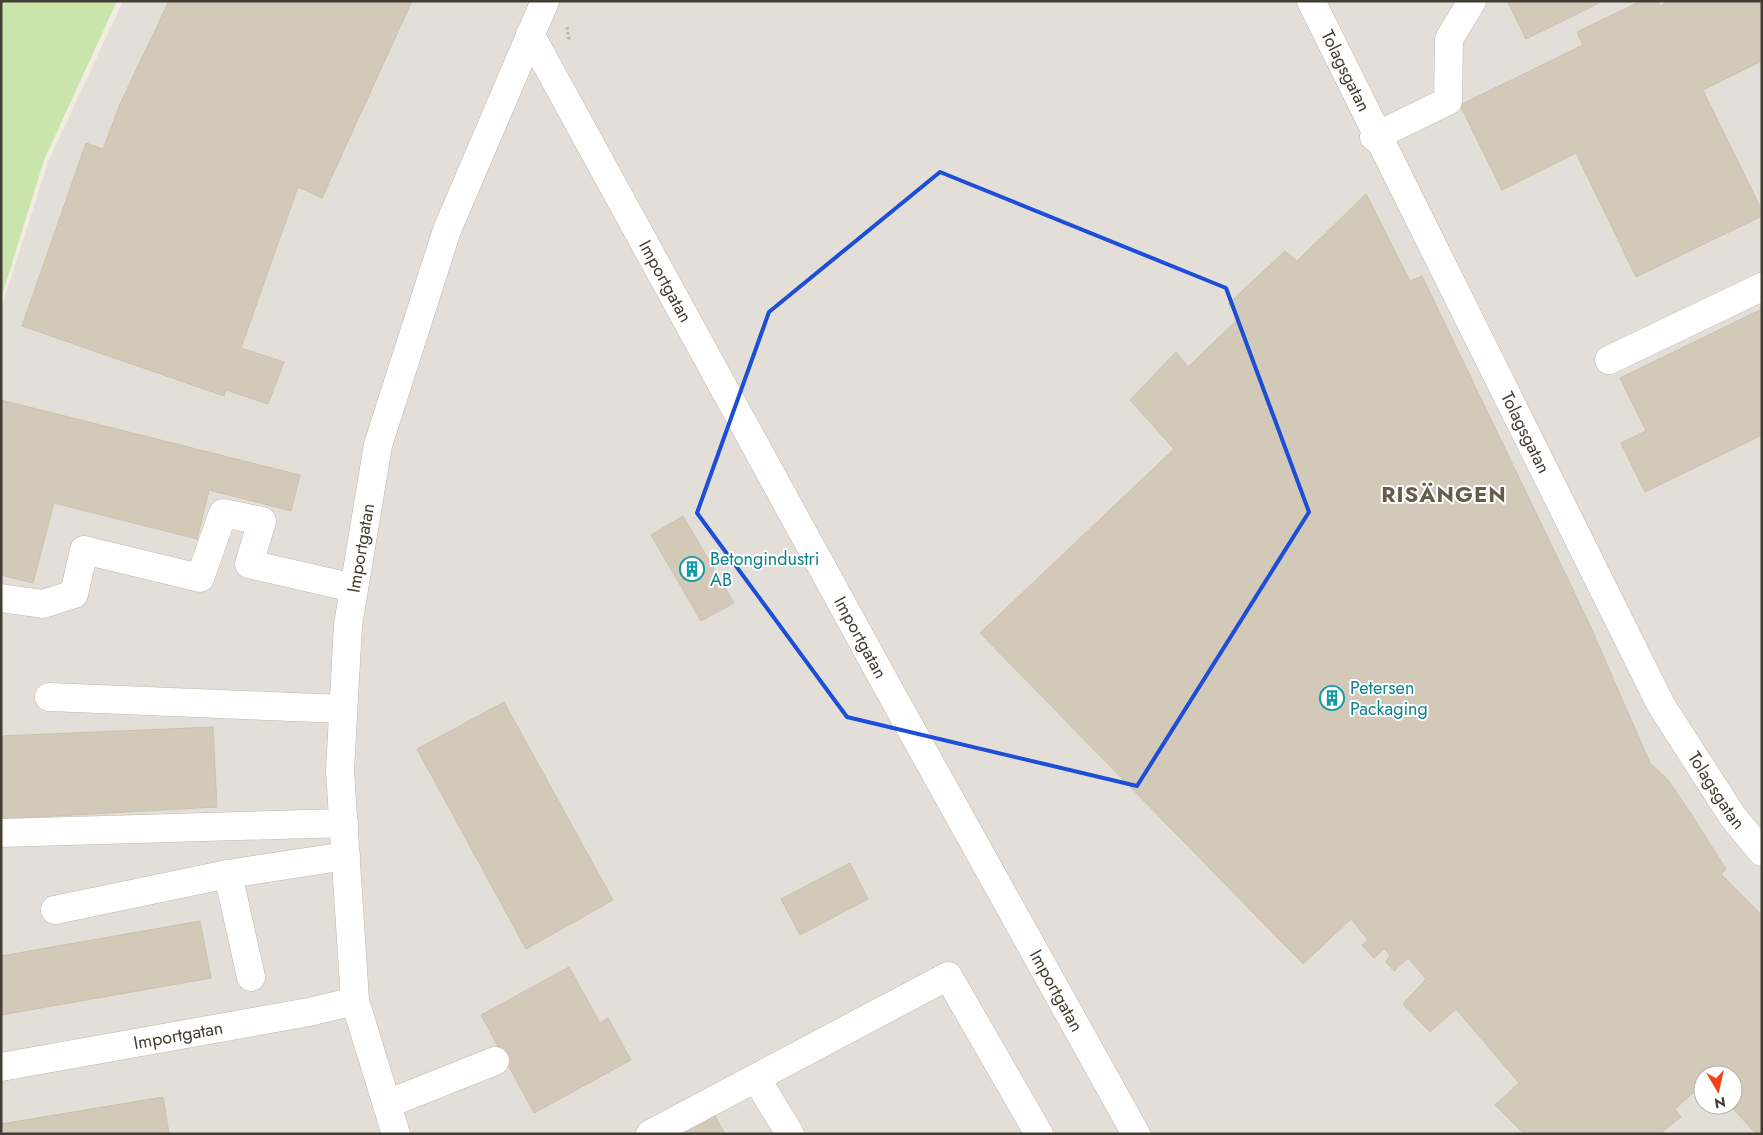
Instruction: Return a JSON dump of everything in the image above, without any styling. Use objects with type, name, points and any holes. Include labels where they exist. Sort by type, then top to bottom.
[{"type":"street","name":"Importgatan","points":[[396,1134],[356,1001],[340,771],[348,625],[378,445],[447,230],[545,1]]},
{"type":"street","name":"Tolagsgatan","points":[[1311,1],[1376,136],[1661,705],[1733,817],[1762,852]]},
{"type":"street","points":[[1376,136],[1448,101],[1449,39],[1472,1]]},
{"type":"street","name":"Importgatan","points":[[530,34],[882,678],[1136,1134]]},
{"type":"street","points":[[1609,360],[1762,287]]},
{"type":"street","points":[[1,598],[43,604],[74,594],[84,550],[200,578],[223,512],[262,521],[249,564],[354,588]]},
{"type":"street","points":[[49,697],[343,708]]},
{"type":"street","points":[[1,833],[344,823]]},
{"type":"street","points":[[55,910],[228,874],[346,856]]},
{"type":"street","points":[[228,874],[250,977]]},
{"type":"street","points":[[650,1134],[948,976],[1039,1134]]},
{"type":"street","name":"Importgatan","points":[[1,1067],[356,1001]]},
{"type":"street","points":[[387,1104],[495,1061]]},
{"type":"street","points":[[756,1078],[790,1134]]},
{"type":"highlighted area","points":[[940,172],[1226,288],[1309,512],[1137,786],[847,717],[697,513],[769,312]]},
{"type":"shaded area","points":[[123,1],[1762,1],[1762,1134],[1,1134],[1,309],[48,162]]},
{"type":"green space","points":[[1,1],[117,1],[44,160],[1,299]]},
{"type":"building","points":[[169,1],[412,1],[322,198],[298,187],[241,348],[284,362],[268,404],[226,390],[224,396],[22,326],[86,143],[103,149],[120,104]]},
{"type":"building","points":[[1507,1],[1603,1],[1526,39]]},
{"type":"building","points":[[1641,1],[1657,1],[1660,6],[1670,1],[1762,1],[1762,61],[1703,90],[1762,211],[1762,216],[1636,277],[1576,153],[1502,190],[1460,105],[1583,45],[1577,32]]},
{"type":"building","name":"Petersen Packaging","points":[[1366,194],[1410,281],[1422,276],[1588,621],[1650,763],[1668,780],[1691,814],[1726,869],[1721,874],[1762,915],[1762,1134],[1756,1134],[1739,1115],[1743,1115],[1743,1065],[1693,1065],[1693,1093],[1675,1109],[1681,1117],[1663,1131],[1665,1134],[1524,1134],[1495,1105],[1519,1083],[1456,1009],[1430,1032],[1403,1004],[1426,979],[1408,958],[1394,971],[1386,962],[1390,955],[1384,949],[1374,958],[1362,945],[1368,940],[1351,919],[1303,964],[980,633],[1174,449],[1130,400],[1176,352],[1188,367],[1240,317],[1228,304],[1285,251],[1297,261]]},
{"type":"building","points":[[1762,309],[1762,435],[1645,492],[1621,443],[1646,431],[1620,378]]},
{"type":"building","points":[[1,400],[300,475],[291,511],[209,490],[197,539],[54,503],[33,583],[1,575]]},
{"type":"building","name":"Betongindustri AB","points":[[683,516],[734,603],[701,621],[651,535]]},
{"type":"building","points":[[504,702],[613,900],[526,949],[417,749]]},
{"type":"building","points":[[213,727],[217,807],[1,819],[1,736]]},
{"type":"building","points":[[850,863],[868,899],[800,935],[781,899]]},
{"type":"building","points":[[200,921],[211,978],[1,1015],[1,956]]},
{"type":"building","points":[[569,967],[600,1023],[608,1018],[631,1060],[534,1113],[481,1015]]},
{"type":"building","points":[[163,1097],[169,1134],[1,1134],[1,1124]]},
{"type":"building","points":[[714,1114],[725,1134],[678,1134]]},
{"type":"place","name":"Betongindustri AB","points":[[692,569]]},
{"type":"place","name":"Petersen Packaging","points":[[1332,698]]},
{"type":"district","name":"RISÄNGEN","points":[[1444,494]]}]
